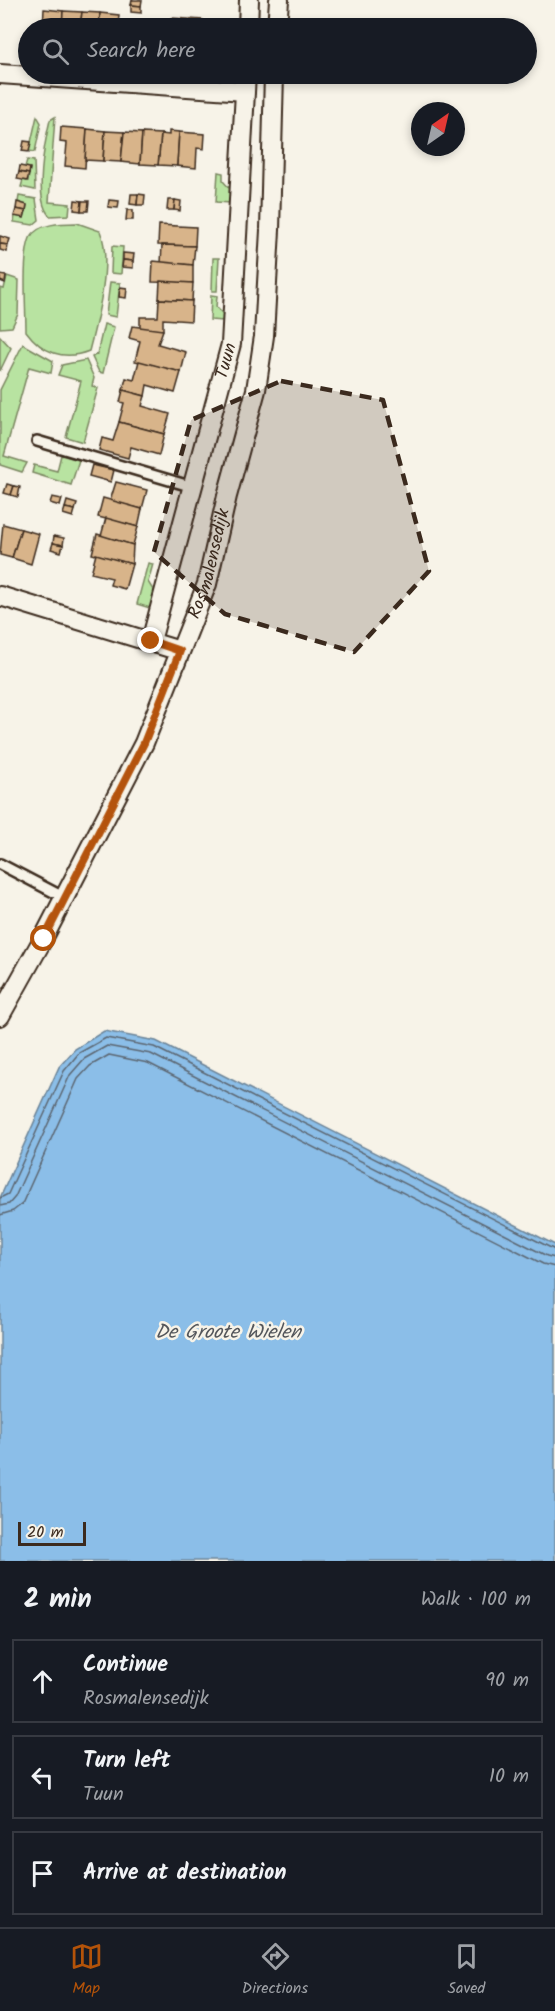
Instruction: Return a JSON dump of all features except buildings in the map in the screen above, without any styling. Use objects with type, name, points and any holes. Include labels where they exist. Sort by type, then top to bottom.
[{"type":"street","points":[[248,18],[249,0]]},
{"type":"street","points":[[278,18],[279,0]]},
{"type":"street","points":[[0,74],[18,75]]},
{"type":"street","name":"Tuun","points":[[151,641],[231,344],[245,84]]},
{"type":"street","name":"Rosmalensedijk","points":[[0,1016],[65,898],[144,743],[207,584],[227,496],[256,390],[264,336],[270,230],[274,84]]},
{"type":"street","points":[[0,597],[180,651]]},
{"type":"lane","points":[[37,441],[193,487]]},
{"type":"lane","points":[[0,864],[65,898]]},
{"type":"highlighted area","points":[[281,381],[383,400],[429,571],[354,652],[225,614],[154,552],[191,420]]},
{"type":"green space","points":[[37,116],[41,123],[35,152],[29,151]]},
{"type":"green space","points":[[55,117],[49,202],[70,204],[69,215],[50,216],[42,198],[41,185],[50,120]]},
{"type":"green space","points":[[27,160],[34,161],[35,190],[21,187],[23,180],[28,181],[30,168],[25,167]]},
{"type":"green space","points":[[218,172],[223,173],[223,181],[231,190],[231,203],[216,202]]},
{"type":"green space","points":[[19,196],[36,199],[39,220],[33,225],[14,222],[15,216],[24,218],[27,205],[18,202]]},
{"type":"green space","points":[[77,223],[100,231],[104,243],[104,274],[89,351],[62,355],[46,350],[26,331],[26,257],[30,238],[38,229],[51,225]]},
{"type":"green space","points":[[112,246],[123,247],[121,274],[111,273]]},
{"type":"green space","points":[[213,258],[219,258],[217,291],[212,291]]},
{"type":"green space","points":[[7,276],[19,280],[18,314],[12,327],[0,328],[0,288],[4,289]]},
{"type":"green space","points":[[110,282],[120,283],[116,317],[106,315]]},
{"type":"green space","points":[[211,295],[217,296],[216,307],[225,316],[224,321],[210,320]]},
{"type":"green space","points":[[104,324],[114,327],[103,373],[99,372],[92,357],[97,354]]},
{"type":"green space","points":[[0,336],[11,348],[0,371]]},
{"type":"green space","points":[[23,344],[53,361],[51,373],[29,367],[4,456],[27,463],[22,472],[0,465],[0,390]]},
{"type":"green space","points":[[86,360],[94,378],[92,386],[98,388],[83,442],[66,437],[81,381],[58,375],[62,365]]},
{"type":"green space","points":[[61,455],[79,460],[71,485],[32,473],[34,465],[57,471]]},
{"type":"green space","points":[[148,563],[153,564],[148,582],[155,593],[150,608],[137,604]]},
{"type":"water","name":"De Groote Wielen","points":[[104,1031],[156,1041],[555,1245],[555,1561],[0,1561],[0,1198],[59,1067],[75,1049]]},
{"type":"route","points":[[44,939],[144,743],[180,651],[151,641]]}]
